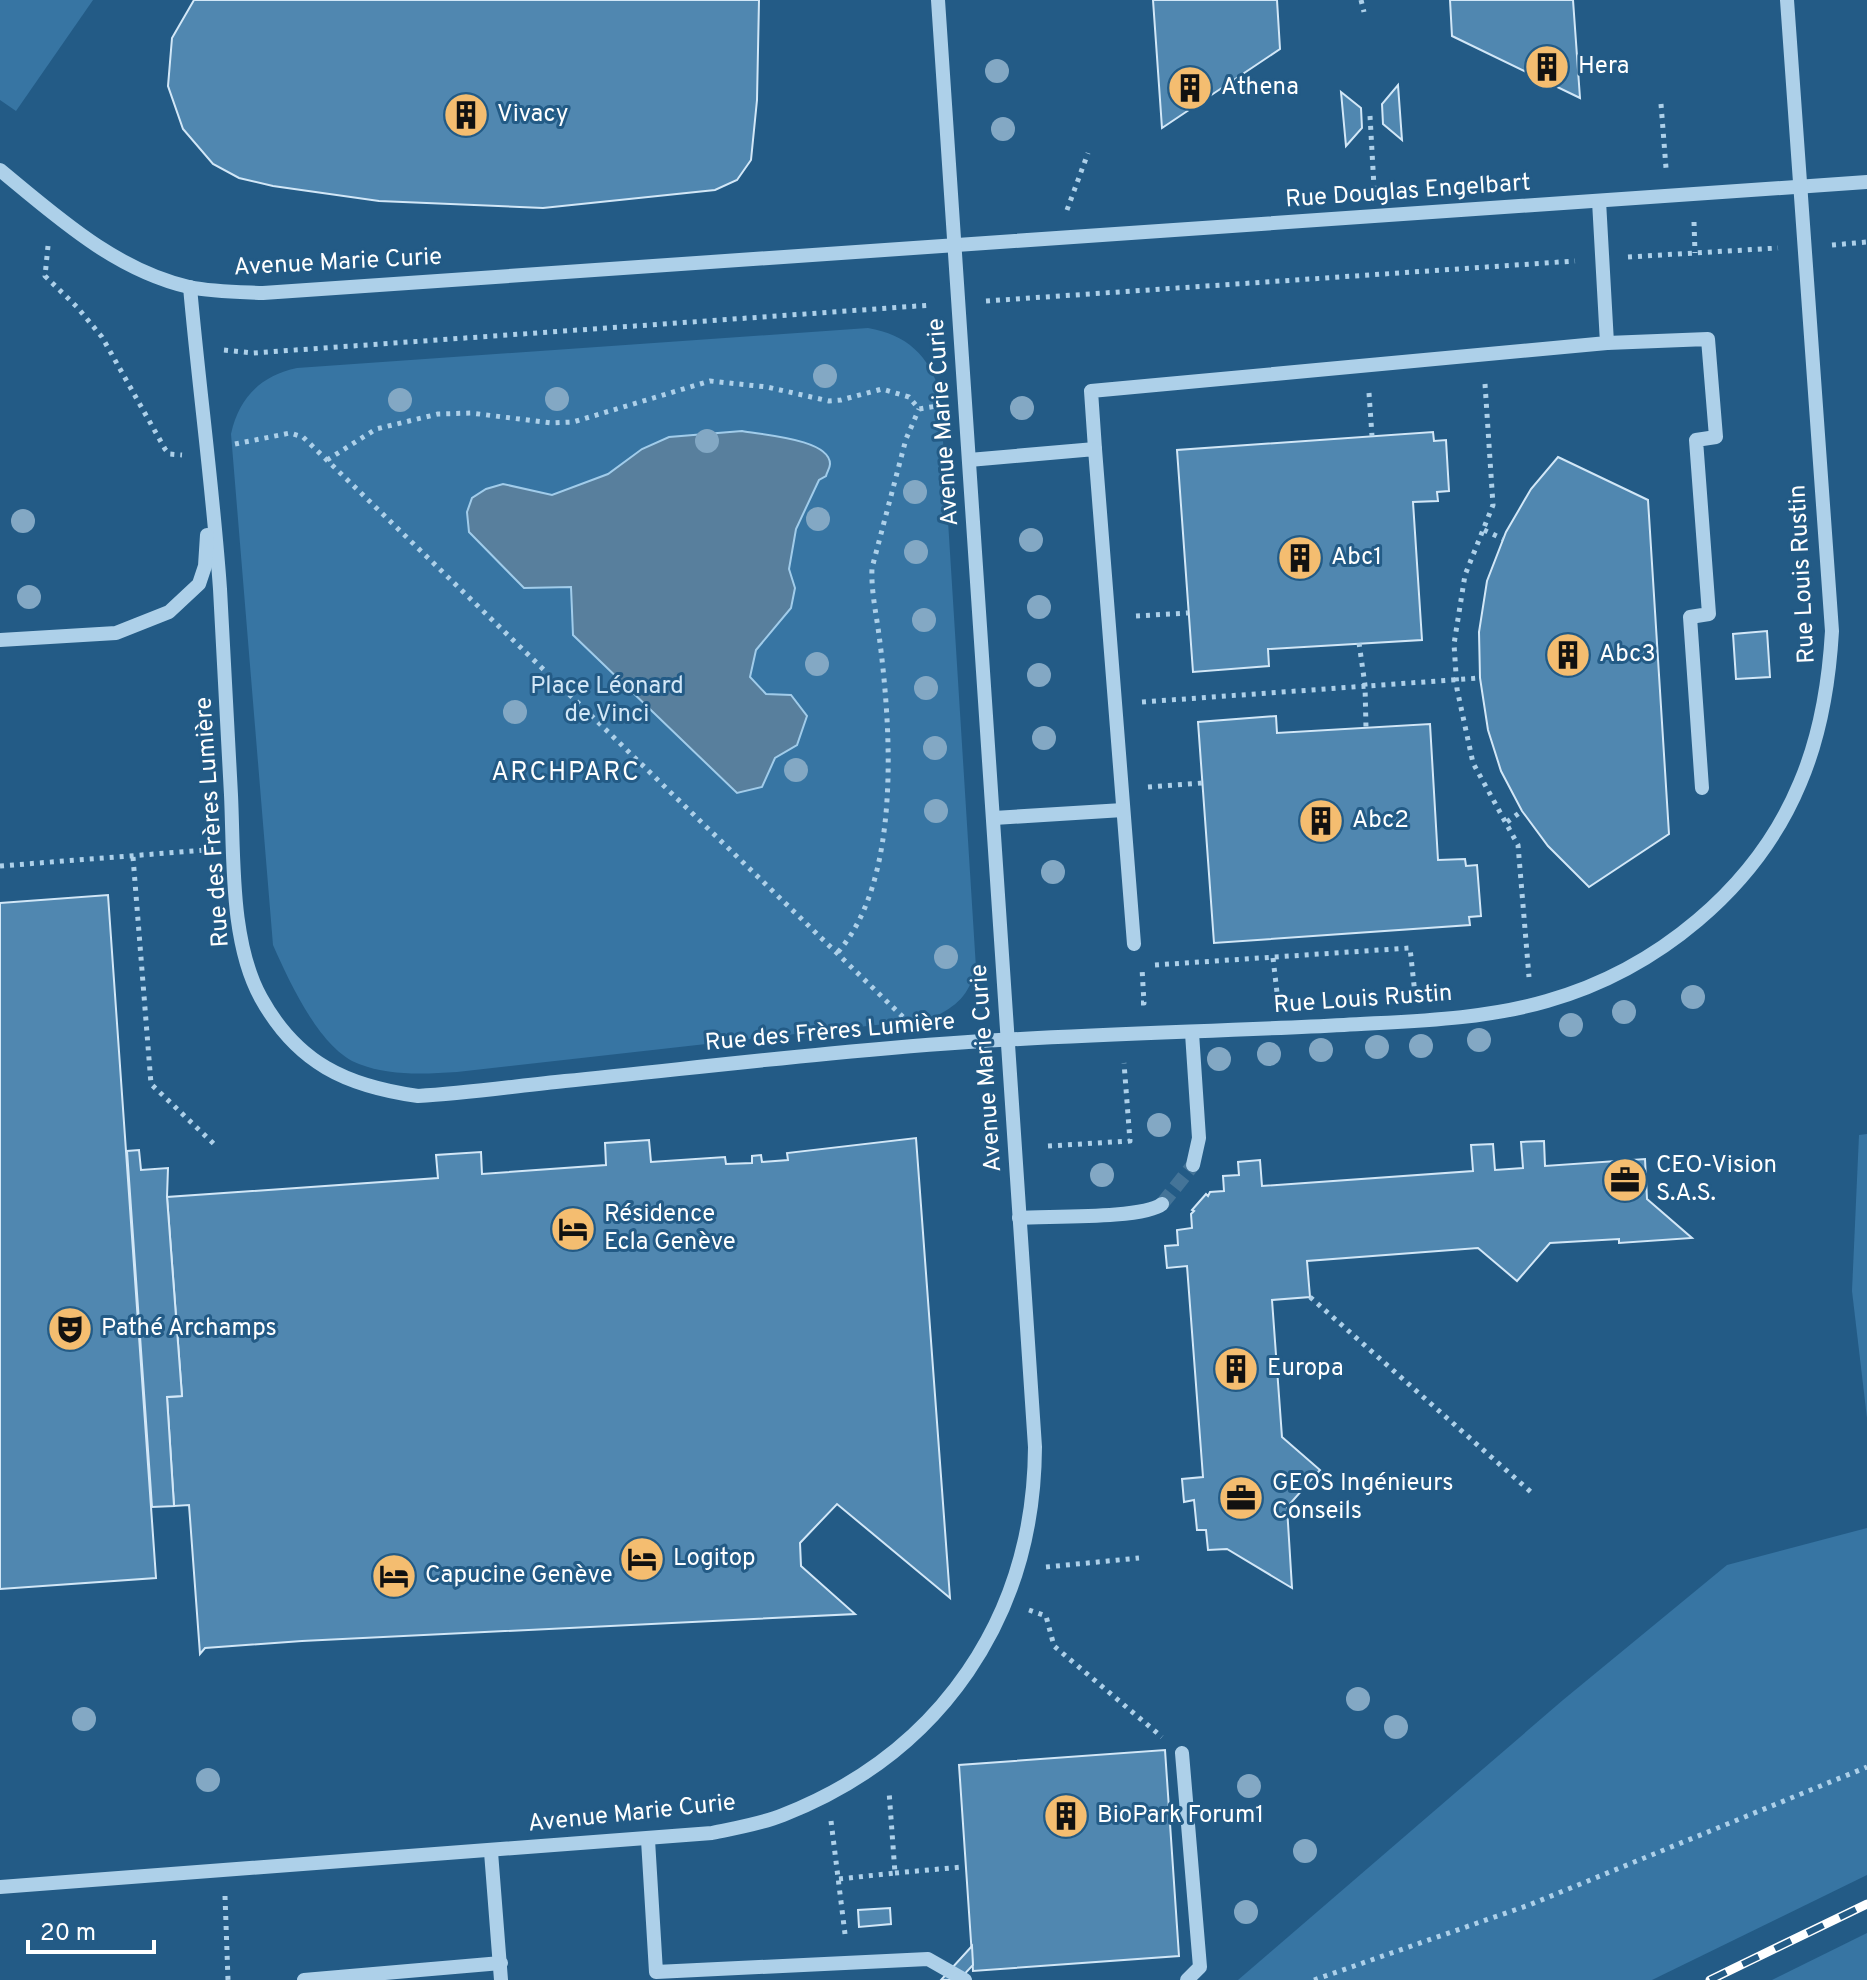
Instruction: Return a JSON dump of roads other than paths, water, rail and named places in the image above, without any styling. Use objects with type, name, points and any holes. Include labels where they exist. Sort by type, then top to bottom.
[{"type":"street","points":[[938,0],[953,244]]},
{"type":"street","name":"Rue Louis Rustin","points":[[1007,1040],[1418,1021],[1511,1011],[1606,979],[1660,949],[1714,905],[1760,854],[1800,783],[1829,684],[1831,602],[1787,0]]},
{"type":"street","name":"Avenue Marie Curie","points":[[0,170],[52,213],[115,257],[166,280],[190,287],[263,293],[953,244],[1035,1447],[1035,1486],[1025,1547],[1006,1600],[981,1652],[947,1700],[915,1735],[872,1770],[828,1795],[765,1820],[712,1833],[0,1887]]},
{"type":"street","name":"Rue Douglas Engelbart","points":[[953,244],[1867,182]]},
{"type":"street","points":[[1599,201],[1607,343]]},
{"type":"street","name":"Rue des Frères Lumière","points":[[190,287],[220,588],[233,847],[243,949],[259,996],[283,1032],[304,1055],[370,1088],[418,1096],[904,1047],[1007,1040]]},
{"type":"street","points":[[1134,944],[1091,391],[1607,343],[1708,339],[1716,437],[1696,440],[1709,614],[1690,617],[1702,788]]},
{"type":"street","points":[[969,460],[1095,449]]},
{"type":"street","points":[[0,640],[116,633],[169,612],[199,584],[206,557],[209,479]]},
{"type":"street","points":[[994,818],[1123,810]]},
{"type":"street","points":[[1192,1033],[1199,1138],[1193,1165]]},
{"type":"street","points":[[1019,1218],[1136,1213],[1162,1204]]},
{"type":"street","points":[[1182,1753],[1200,1967],[1187,1980]]},
{"type":"street","points":[[648,1840],[656,1972],[928,1959],[965,1980]]},
{"type":"street","points":[[491,1852],[501,1980]]},
{"type":"street","points":[[304,1980],[501,1963]]},
{"type":"tunnel","points":[[1162,1204],[1193,1165]]},
{"type":"railway","points":[[1710,1980],[1867,1904]]},
{"type":"place","name":"Hera","points":[[1547,67]]},
{"type":"place","name":"Athena","points":[[1190,88]]},
{"type":"place","name":"Vivacy","points":[[466,115]]},
{"type":"place","name":"Abc1","points":[[1300,558]]},
{"type":"place","name":"Abc3","points":[[1568,655]]},
{"type":"place","name":"Abc2","points":[[1321,821]]},
{"type":"place","name":"CEO-Vision S.A.S.","points":[[1625,1180]]},
{"type":"place","name":"Résidence Ecla Genève","points":[[573,1229]]},
{"type":"place","name":"Pathé Archamps","points":[[70,1329]]},
{"type":"place","name":"Europa","points":[[1236,1369]]},
{"type":"place","name":"GEOS Ingénieurs Conseils","points":[[1241,1498]]},
{"type":"place","name":"Logitop","points":[[642,1559]]},
{"type":"place","name":"Capucine Genève","points":[[394,1576]]},
{"type":"place","name":"BioPark Forum1","points":[[1066,1816]]},
{"type":"district","name":"ARCHPARC","points":[[566,773]]},
{"type":"park label","name":"Place Léonard de Vinci","points":[[607,701]]}]
